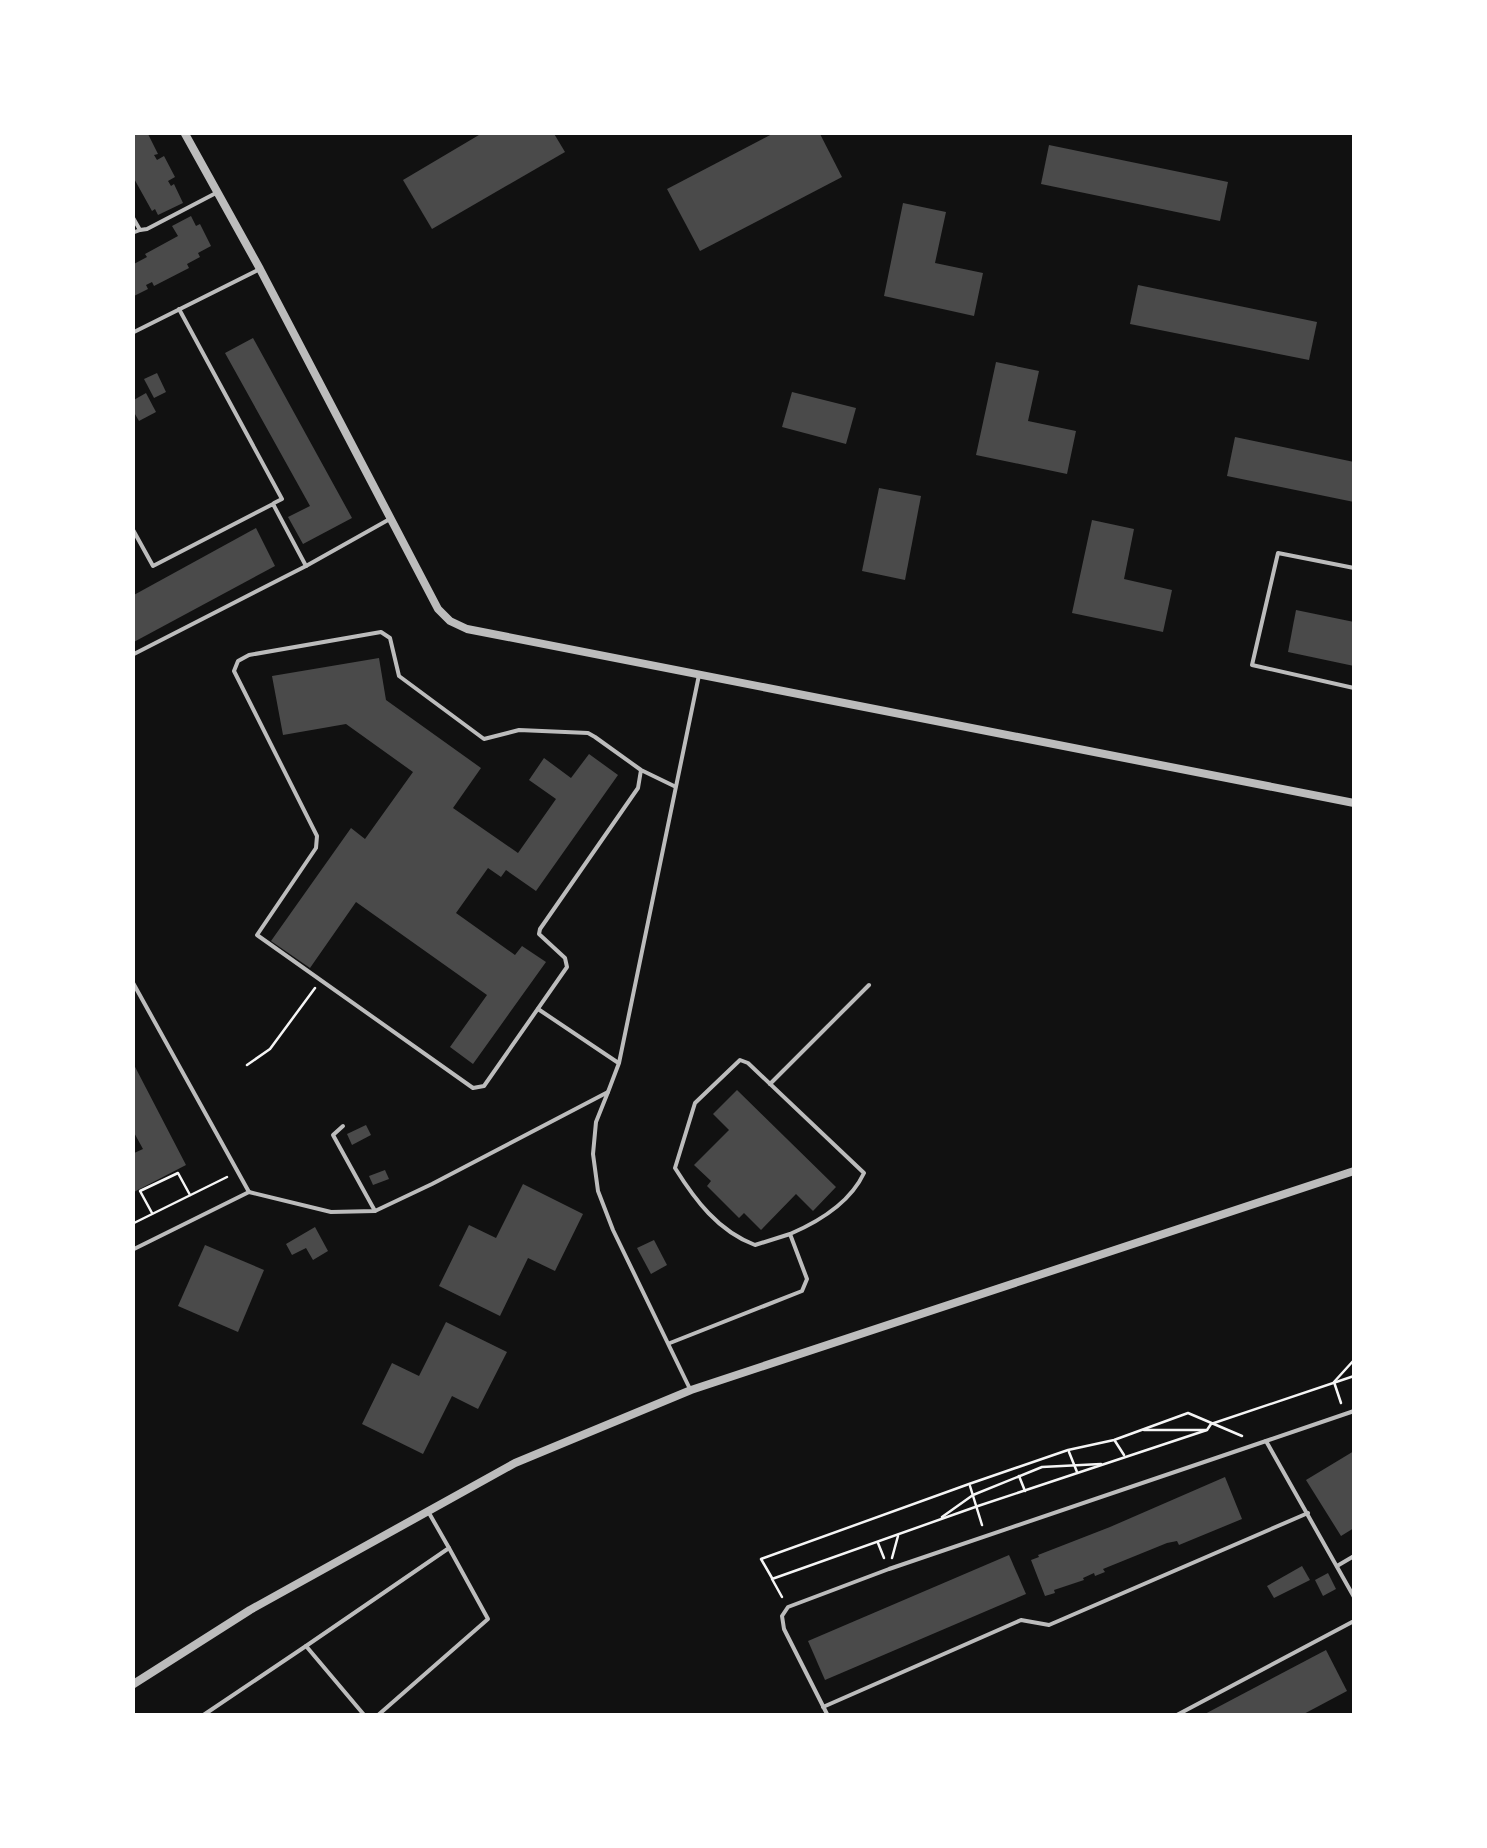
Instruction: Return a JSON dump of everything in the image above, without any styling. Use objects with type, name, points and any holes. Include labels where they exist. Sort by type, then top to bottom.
[{"type":"street","points":[[184,132],[438,609],[450,621],[468,629],[1354,803]]},
{"type":"street","points":[[132,1685],[250,1610],[516,1463],[691,1390],[1354,1171]]},
{"type":"lane","points":[[132,233],[216,193]]},
{"type":"lane","points":[[132,216],[140,230]]},
{"type":"lane","points":[[132,333],[260,269]]},
{"type":"lane","points":[[132,528],[153,566],[282,500],[178,309]]},
{"type":"lane","points":[[272,504],[306,566]]},
{"type":"lane","points":[[132,655],[392,517]]},
{"type":"lane","points":[[1354,568],[1278,553],[1252,665],[1354,688]]},
{"type":"lane","points":[[641,770],[638,788],[540,928],[542,940],[568,962],[480,1089],[257,935],[316,848],[317,836],[234,671],[238,662],[249,655],[382,632],[390,638],[399,676],[484,739],[519,730],[588,734],[641,770],[674,786]]},
{"type":"lane","points":[[691,1390],[613,1230],[598,1191],[592,1154],[596,1122],[619,1063],[699,675]]},
{"type":"lane","points":[[132,981],[249,1192]]},
{"type":"lane","points":[[770,1084],[869,985]]},
{"type":"lane","points":[[538,1009],[619,1063]]},
{"type":"lane","points":[[740,1060],[748,1063],[864,1173],[821,1220],[790,1234],[755,1245],[724,1229],[691,1194],[674,1164],[695,1103],[740,1060]]},
{"type":"lane","points":[[132,1250],[249,1192],[331,1212],[375,1211],[608,1092]]},
{"type":"lane","points":[[343,1126],[333,1135],[375,1211]]},
{"type":"lane","points":[[670,1343],[802,1291],[807,1280],[790,1234]]},
{"type":"lane","points":[[828,1716],[784,1629],[782,1616],[788,1607],[1354,1411]]},
{"type":"lane","points":[[1263,1442],[1354,1596]]},
{"type":"lane","points":[[378,1716],[488,1619],[428,1511]]},
{"type":"lane","points":[[823,1707],[1021,1620],[1049,1625],[1308,1513]]},
{"type":"lane","points":[[202,1716],[449,1548]]},
{"type":"lane","points":[[1337,1566],[1354,1556]]},
{"type":"lane","points":[[1175,1716],[1354,1621]]},
{"type":"lane","points":[[306,1646],[365,1716]]},
{"type":"path","points":[[247,1065],[270,1049],[320,981]]},
{"type":"path","points":[[132,1224],[238,1172]]},
{"type":"path","points":[[152,1214],[140,1191],[178,1173],[190,1196]]},
{"type":"path","points":[[1334,1382],[1354,1360]]},
{"type":"path","points":[[772,1580],[1354,1376]]},
{"type":"path","points":[[1334,1382],[1345,1414]]},
{"type":"path","points":[[1114,1440],[1188,1413],[1263,1442]]},
{"type":"path","points":[[788,1607],[761,1559],[1068,1450],[1142,1430],[1207,1430]]},
{"type":"path","points":[[1114,1440],[1125,1457]]},
{"type":"path","points":[[1068,1450],[1077,1472]]},
{"type":"path","points":[[937,1521],[973,1495],[1042,1467],[1108,1464]]},
{"type":"path","points":[[1016,1470],[1025,1492]]},
{"type":"path","points":[[970,1484],[984,1537]]},
{"type":"path","points":[[889,1569],[898,1534]]},
{"type":"path","points":[[877,1541],[889,1569]]},
{"type":"building","points":[[132,132],[147,132],[157,160],[164,156],[175,177],[168,181],[171,186],[174,184],[183,203],[158,215],[155,209],[152,211],[132,175]]},
{"type":"building","points":[[484,132],[553,132],[565,152],[432,229],[403,180]]},
{"type":"building","points":[[776,132],[819,132],[842,177],[700,251],[667,189]]},
{"type":"building","points":[[1049,145],[1228,182],[1220,221],[1041,184]]},
{"type":"building","points":[[903,203],[946,212],[935,263],[983,273],[974,316],[884,296]]},
{"type":"building","points":[[191,216],[196,226],[200,224],[211,246],[187,264],[189,268],[154,286],[152,282],[146,285],[148,289],[132,297],[132,265],[178,236],[172,226]]},
{"type":"building","points":[[1138,285],[1317,322],[1309,360],[1130,324]]},
{"type":"building","points":[[253,338],[352,518],[303,544],[288,517],[310,506],[225,353]]},
{"type":"building","points":[[996,362],[1039,371],[1028,421],[1076,431],[1067,474],[976,455]]},
{"type":"building","points":[[157,373],[166,392],[154,398],[144,379]]},
{"type":"building","points":[[792,392],[856,408],[846,444],[782,427]]},
{"type":"building","points":[[146,393],[156,412],[139,421],[132,401]]},
{"type":"building","points":[[1235,437],[1354,462],[1354,502],[1227,476]]},
{"type":"building","points":[[879,488],[921,496],[905,580],[862,571]]},
{"type":"building","points":[[1092,520],[1134,529],[1124,579],[1172,590],[1163,632],[1072,613]]},
{"type":"building","points":[[256,528],[275,566],[132,643],[132,596]]},
{"type":"building","points":[[1296,610],[1354,622],[1354,666],[1288,652]]},
{"type":"building","points":[[379,658],[386,700],[481,768],[453,808],[518,853],[556,799],[529,780],[544,758],[571,778],[589,754],[618,775],[536,891],[506,870],[501,877],[488,868],[456,913],[515,955],[522,946],[546,962],[473,1064],[450,1047],[487,995],[356,902],[310,968],[271,941],[351,828],[365,839],[413,772],[346,724],[283,735],[272,676]]},
{"type":"building","points":[[132,1061],[186,1165],[132,1193],[132,1154],[143,1149],[132,1129]]},
{"type":"building","points":[[737,1090],[836,1187],[813,1211],[796,1194],[761,1230],[744,1213],[739,1218],[707,1186],[711,1181],[694,1165],[729,1130],[713,1114]]},
{"type":"building","points":[[366,1125],[371,1135],[352,1145],[347,1134]]},
{"type":"building","points":[[385,1170],[389,1179],[373,1185],[369,1176]]},
{"type":"building","points":[[523,1184],[583,1214],[555,1271],[528,1258],[500,1316],[439,1286],[469,1225],[496,1238]]},
{"type":"building","points":[[315,1227],[328,1251],[313,1260],[306,1248],[292,1255],[286,1244]]},
{"type":"building","points":[[654,1240],[667,1265],[651,1274],[637,1248]]},
{"type":"building","points":[[205,1245],[264,1270],[238,1332],[178,1306]]},
{"type":"building","points":[[446,1322],[507,1352],[478,1409],[452,1396],[423,1454],[362,1424],[392,1363],[419,1376]]},
{"type":"building","points":[[1354,1451],[1354,1528],[1341,1536],[1306,1480]]},
{"type":"building","points":[[1225,1477],[1242,1519],[1179,1545],[1177,1541],[1167,1543],[1045,1596],[1031,1560],[1038,1555]]},
{"type":"building","points":[[1009,1555],[1026,1594],[825,1680],[808,1641]]},
{"type":"building","points":[[1302,1566],[1310,1580],[1274,1598],[1267,1586]]},
{"type":"building","points":[[1328,1573],[1336,1589],[1323,1596],[1315,1580]]},
{"type":"building","points":[[1326,1650],[1347,1691],[1300,1716],[1201,1716]]}]
